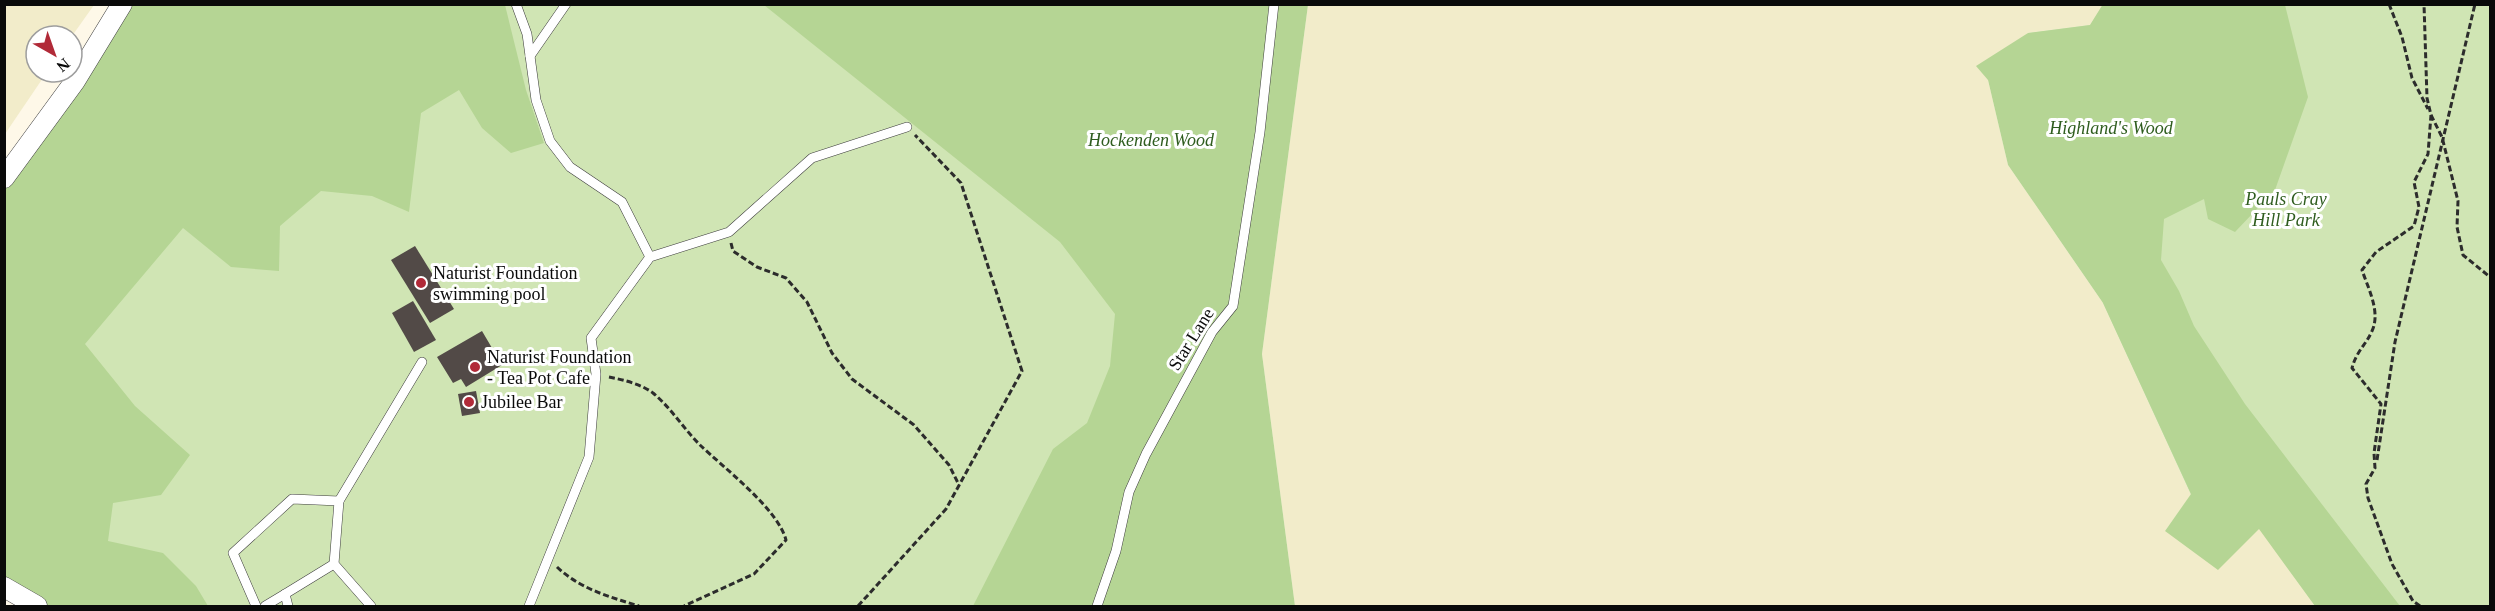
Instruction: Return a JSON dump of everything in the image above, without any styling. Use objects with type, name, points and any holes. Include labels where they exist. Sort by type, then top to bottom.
[{"type":"street","points":[[4,178],[75,81],[122,4]]},
{"type":"street","points":[[4,587],[37,606]]},
{"type":"lane","points":[[516,4],[527,34],[536,100],[550,141],[570,167],[622,202],[650,257]]},
{"type":"lane","points":[[530,56],[566,4]]},
{"type":"lane","name":"Star Lane","points":[[1097,606],[1116,551],[1129,492],[1146,454],[1212,332],[1233,306],[1260,132],[1274,4]]},
{"type":"lane","points":[[529,606],[589,457],[596,374],[591,338],[650,257],[729,232],[812,158],[908,127]]},
{"type":"lane","points":[[371,606],[334,564],[339,501],[422,362]]},
{"type":"lane","points":[[256,606],[233,553],[292,500],[339,501]]},
{"type":"lane","points":[[265,606],[334,564]]},
{"type":"lane","points":[[285,594],[288,606]]},
{"type":"path","points":[[2389,4],[2402,37],[2412,78],[2442,137],[2458,201],[2457,227],[2463,255],[2490,277]]},
{"type":"path","points":[[2375,468],[2380,404],[2352,368],[2357,351],[2373,330],[2375,314],[2362,270],[2376,252],[2414,226],[2419,207],[2415,182],[2428,154],[2431,115],[2427,98],[2424,4]]},
{"type":"path","points":[[2420,606],[2413,601],[2392,564],[2368,498],[2366,484],[2375,468],[2395,342],[2475,4]]},
{"type":"path","points":[[858,606],[946,508],[1022,371],[961,183],[908,127]]},
{"type":"path","points":[[729,232],[733,251],[757,267],[786,278],[807,302],[832,353],[852,379],[914,425],[949,465],[959,485]]},
{"type":"path","points":[[596,374],[628,381],[652,393],[782,526],[786,540],[754,574],[684,606]]},
{"type":"path","points":[[548,558],[566,576],[599,594],[639,606]]},
{"type":"shaded area","points":[[5,4],[94,5],[81,24],[24,24],[24,84],[39,84],[5,134]]},
{"type":"shaded area","points":[[1308,5],[2103,5],[2090,25],[2028,33],[1988,80],[2008,165],[2103,303],[2191,495],[2165,531],[2259,528],[2315,606],[1295,606],[1262,354]]},
{"type":"green space","name":"Highland's Wood","points":[[2103,4],[2285,5],[2308,97],[2275,190],[2235,232],[2208,219],[2204,199],[2164,219],[2161,260],[2179,291],[2194,326],[2245,404],[2400,606],[2315,606],[2259,529],[2218,570],[2165,531],[2191,494],[2103,303],[2008,165],[1988,80],[1976,66],[2028,33],[2090,25]]},
{"type":"green space","points":[[124,5],[505,5],[526,90],[544,143],[511,153],[482,128],[459,90],[421,113],[409,212],[372,196],[321,191],[280,226],[279,271],[231,267],[183,228],[85,344],[135,406],[190,455],[161,495],[113,503],[108,541],[163,553],[196,586],[208,606],[46,606],[5,582],[5,180],[70,84],[84,84],[84,64]]},
{"type":"green space","points":[[127,5],[1296,5],[1096,606],[42,606]]},
{"type":"green space","name":"Hockenden Wood","points":[[764,5],[1308,5],[1262,354],[1295,606],[973,606],[1053,449],[1087,423],[1110,366],[1115,314],[1060,242]]},
{"type":"green space","name":"Pauls Cray Hill Park","points":[[2103,5],[2490,5],[2490,606],[2315,606],[2259,528],[2191,495],[2103,303],[2028,33],[2090,25]]},
{"type":"building","points":[[415,246],[454,309],[430,323],[391,260]]},
{"type":"building","points":[[413,301],[436,340],[414,352],[392,313]]},
{"type":"building","points":[[482,331],[502,365],[466,387],[461,379],[453,383],[437,357]]},
{"type":"building","points":[[476,391],[480,413],[462,416],[458,394]]},
{"type":"place","name":"Naturist Foundation swimming pool","points":[[421,283]]},
{"type":"place","name":"Naturist Foundation - Tea Pot Cafe","points":[[475,367]]},
{"type":"place","name":"Jubilee Bar","points":[[469,402]]}]
